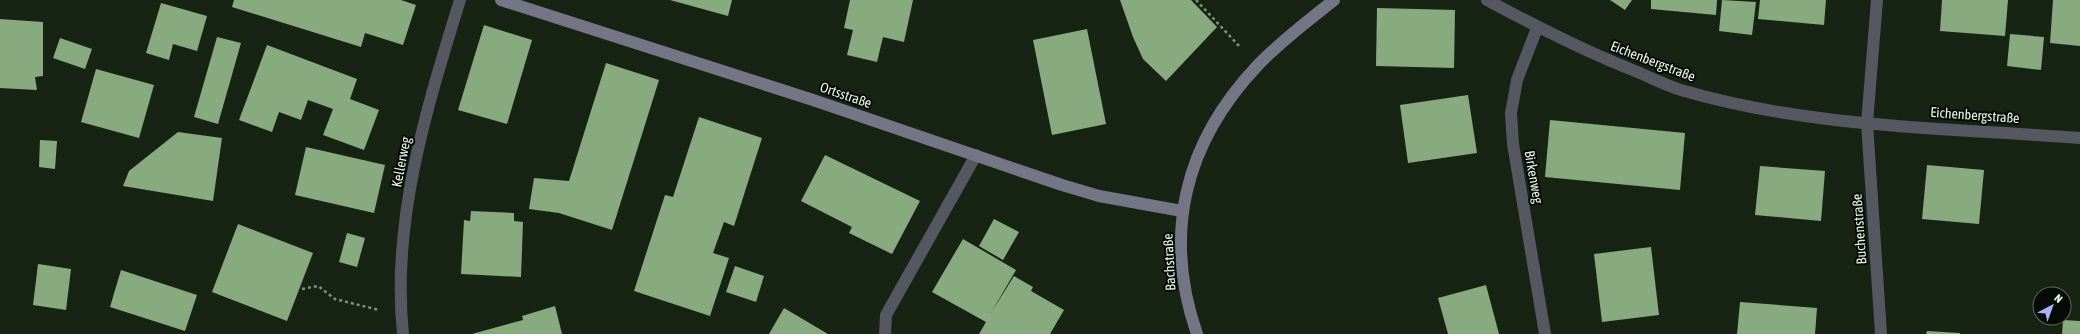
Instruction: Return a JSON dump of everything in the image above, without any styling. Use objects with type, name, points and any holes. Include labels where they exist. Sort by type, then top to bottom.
[{"type":"street","name":"Kellerweg","points":[[403,334],[399,285],[414,171],[434,86],[460,0]]},
{"type":"street","name":"Ortsstraße","points":[[501,0],[806,97],[1099,196],[1182,211]]},
{"type":"street","name":"Bachstraße","points":[[1197,334],[1190,314],[1183,282],[1182,211],[1187,184],[1198,156],[1217,119],[1257,66],[1278,46],[1334,0]]},
{"type":"street","name":"Eichenbergstraße","points":[[1487,0],[1537,28],[1614,63],[1680,90],[1766,111],[1867,123],[2080,138]]},
{"type":"street","points":[[1867,123],[1877,0]]},
{"type":"street","name":"Birkenweg","points":[[1537,28],[1517,80],[1511,113],[1514,149],[1545,334]]},
{"type":"street","name":"Buchenstraße","points":[[1867,123],[1881,334]]},
{"type":"street","points":[[885,334],[886,315],[976,155]]},
{"type":"path","points":[[1196,0],[1257,66]]},
{"type":"path","points":[[302,290],[318,286],[335,299],[401,315]]},
{"type":"building","points":[[234,0],[401,0],[416,5],[403,45],[365,33],[361,47],[232,7]]},
{"type":"building","points":[[670,0],[732,0],[728,16]]},
{"type":"building","points":[[850,0],[913,0],[904,42],[883,37],[877,62],[847,55],[853,30],[844,28]]},
{"type":"building","points":[[1120,0],[1191,0],[1217,27],[1166,81],[1143,59],[1133,37]]},
{"type":"building","points":[[1610,0],[1632,0],[1625,10]]},
{"type":"building","points":[[1651,0],[1717,0],[1716,15],[1651,9]]},
{"type":"building","points":[[1722,0],[1756,2],[1752,35],[1719,31]]},
{"type":"building","points":[[1760,0],[1826,0],[1824,25],[1758,19]]},
{"type":"building","points":[[1942,0],[2008,0],[2005,36],[1940,31]]},
{"type":"building","points":[[2053,0],[2080,0],[2080,46],[2050,43]]},
{"type":"building","points":[[161,3],[207,16],[197,51],[173,44],[169,60],[146,53]]},
{"type":"building","points":[[1377,8],[1455,10],[1454,68],[1376,66]]},
{"type":"building","points":[[0,19],[43,22],[43,76],[35,77],[37,90],[0,88]]},
{"type":"building","points":[[484,25],[532,40],[507,124],[458,110]]},
{"type":"building","points":[[1087,29],[1106,124],[1052,135],[1033,40]]},
{"type":"building","points":[[2010,34],[2044,37],[2041,70],[2007,66]]},
{"type":"building","points":[[217,37],[241,43],[218,124],[194,117]]},
{"type":"building","points":[[60,38],[92,49],[85,69],[53,58]]},
{"type":"building","points":[[267,45],[357,79],[350,99],[379,110],[364,150],[323,135],[333,109],[308,100],[301,120],[279,112],[272,132],[239,120]]},
{"type":"building","points":[[606,63],[659,80],[612,230],[559,213],[529,209],[534,178],[569,181]]},
{"type":"building","points":[[96,69],[154,85],[139,138],[81,122]]},
{"type":"building","points":[[1468,95],[1477,153],[1408,163],[1400,105]]},
{"type":"building","points":[[699,117],[762,138],[734,226],[724,222],[713,253],[729,258],[710,316],[634,291],[665,195],[673,197]]},
{"type":"building","points":[[1550,120],[1685,133],[1680,190],[1545,177]]},
{"type":"building","points":[[178,132],[222,138],[213,201],[123,186],[129,171]]},
{"type":"building","points":[[40,140],[57,141],[55,169],[39,167]]},
{"type":"building","points":[[306,147],[385,165],[374,213],[295,195]]},
{"type":"building","points":[[825,155],[920,201],[892,254],[849,233],[852,227],[801,201]]},
{"type":"building","points":[[1927,165],[1984,170],[1979,224],[1922,219]]},
{"type":"building","points":[[1760,166],[1825,171],[1821,221],[1755,215]]},
{"type":"building","points":[[471,211],[514,213],[514,221],[523,222],[521,277],[461,274],[464,220],[470,221]]},
{"type":"building","points":[[994,219],[1019,232],[1003,260],[979,246]]},
{"type":"building","points":[[238,224],[313,253],[287,321],[212,292]]},
{"type":"building","points":[[347,233],[365,238],[357,267],[339,262]]},
{"type":"building","points":[[963,239],[1016,270],[991,313],[1014,276],[1033,287],[1031,291],[1064,310],[1050,334],[979,334],[986,322],[932,292]]},
{"type":"building","points":[[1651,247],[1659,315],[1602,322],[1594,254]]},
{"type":"building","points":[[38,264],[71,269],[66,310],[33,305]]},
{"type":"building","points":[[735,266],[764,276],[756,302],[726,292]]},
{"type":"building","points":[[121,270],[197,295],[185,331],[110,307]]},
{"type":"building","points":[[1486,285],[1499,334],[1448,334],[1438,298]]},
{"type":"building","points":[[1740,302],[1817,308],[1815,334],[1737,334]]},
{"type":"building","points":[[555,306],[562,334],[472,334],[523,320],[522,316]]},
{"type":"building","points":[[784,308],[828,334],[769,334]]},
{"type":"building","points":[[2072,321],[2080,321],[2080,334],[2062,334],[2063,326],[2072,326]]},
{"type":"building","points":[[1927,331],[1960,333],[1960,334],[1926,334]]}]
